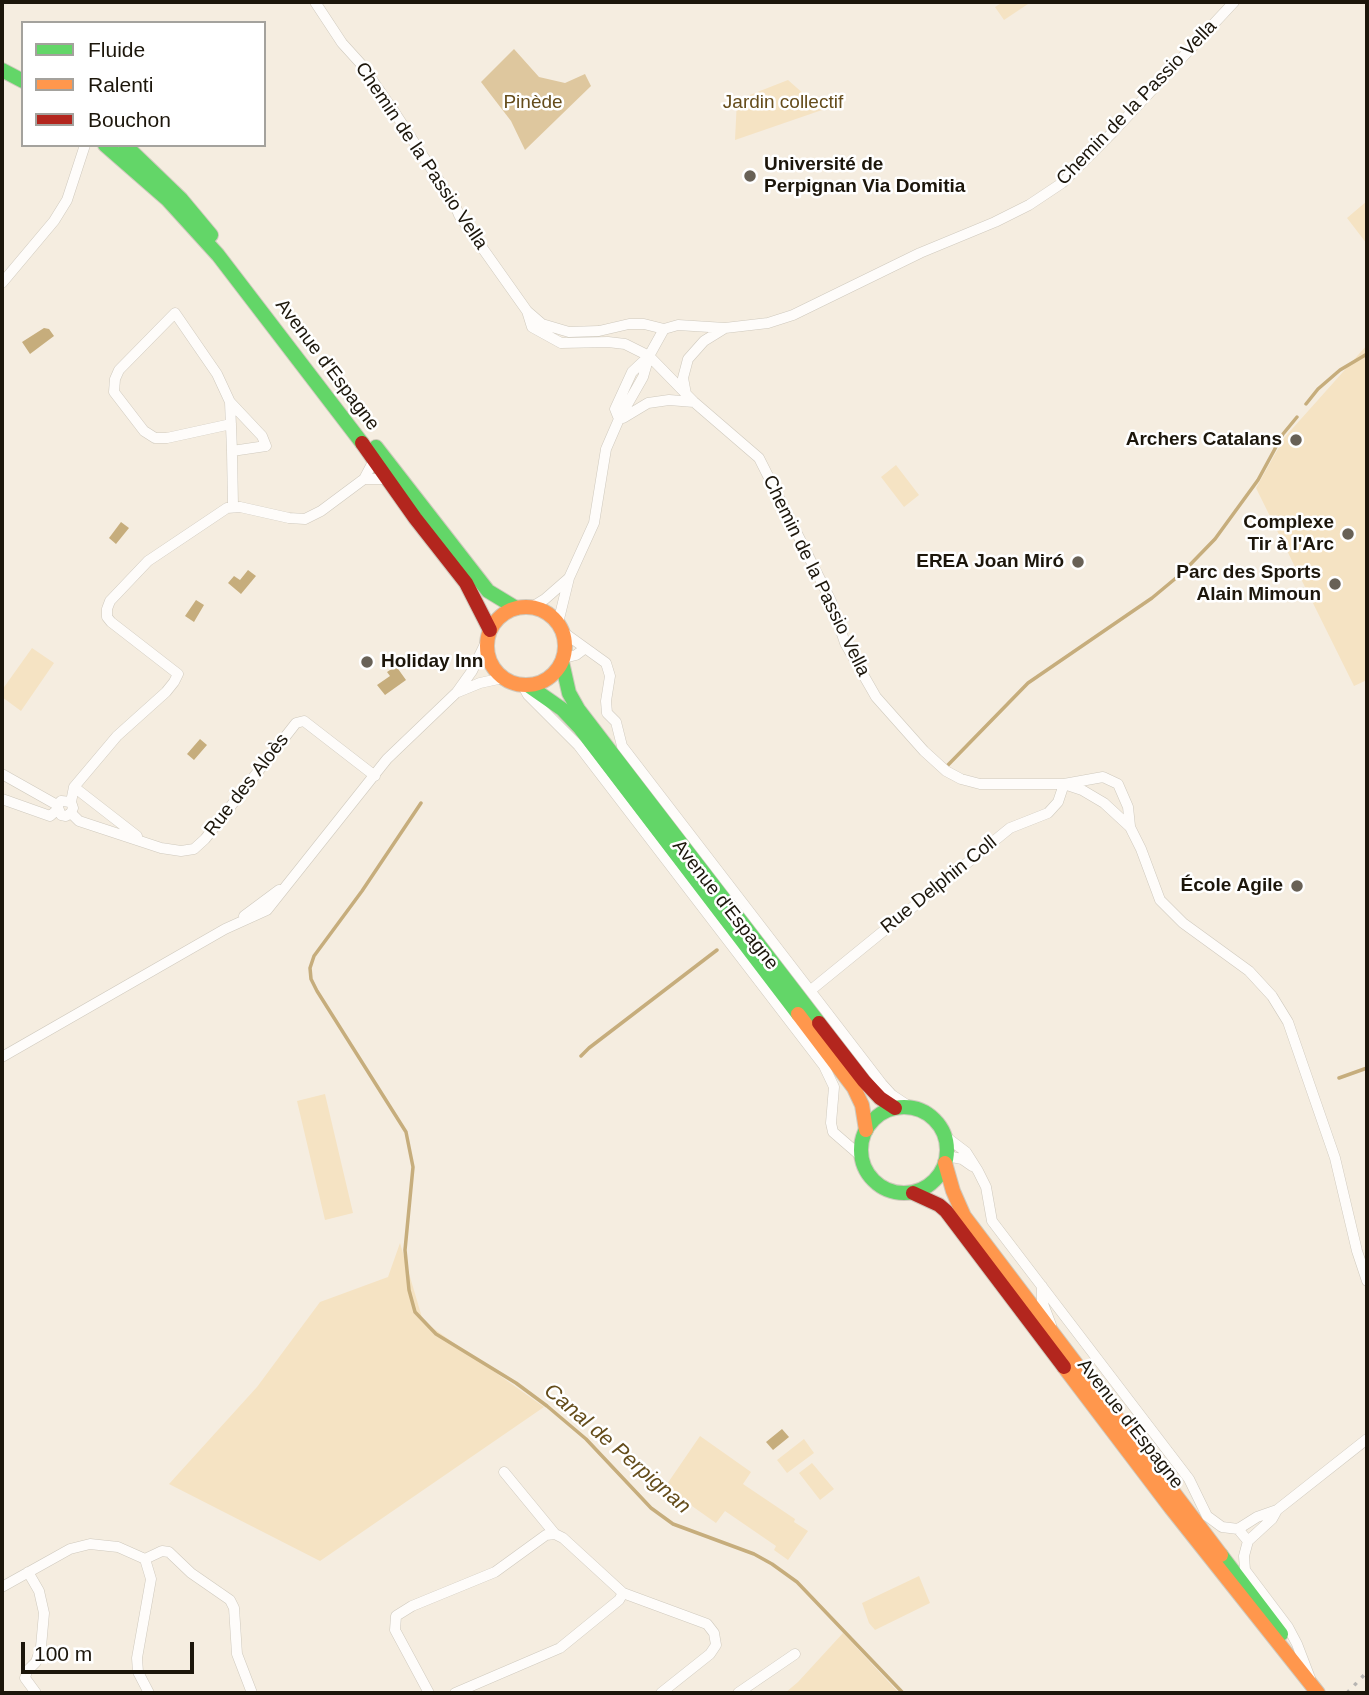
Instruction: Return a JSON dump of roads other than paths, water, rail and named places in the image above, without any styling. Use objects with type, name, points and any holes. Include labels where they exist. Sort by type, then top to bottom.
[{"type":"main road","points":[[2,70],[21,80]]},
{"type":"main road","points":[[2,80],[21,89]]},
{"type":"main road","name":"Avenue d'Espagne","points":[[107,147],[168,201],[218,255],[466,583],[476,599],[489,635]]},
{"type":"main road","name":"Avenue d'Espagne","points":[[127,147],[181,200],[234,261],[488,591],[516,608]]},
{"type":"main road","points":[[532,607],[542,610],[560,627],[565,649],[563,660],[549,678],[526,686],[503,678],[489,662],[489,635],[501,616],[516,608],[532,607]]},
{"type":"main road","name":"Avenue d'Espagne","points":[[563,660],[569,693],[578,709],[864,1081],[880,1098],[895,1108]]},
{"type":"main road","name":"Avenue d'Espagne","points":[[526,686],[562,709],[580,728],[854,1087],[862,1105],[866,1130]]},
{"type":"main road","points":[[910,1107],[929,1114],[940,1126],[945,1136],[946,1159],[932,1182],[913,1193],[893,1191],[882,1186],[867,1171],[862,1144],[866,1130],[881,1114],[895,1108],[910,1107]]},
{"type":"main road","name":"Avenue d'Espagne","points":[[946,1159],[953,1191],[964,1216],[1285,1639],[1313,1686]]},
{"type":"main road","name":"Avenue d'Espagne","points":[[913,1193],[939,1205],[952,1218],[1055,1357],[1313,1686]]},
{"type":"street","name":"Chemin de la Passio Vella","points":[[315,2],[342,43],[361,64],[395,112],[459,215],[527,311],[542,324],[569,332],[599,331],[629,324],[664,329],[678,325],[725,328],[768,323],[995,222],[1036,201],[1062,183],[1234,2]]},
{"type":"street","points":[[2,282],[54,221],[67,200],[84,147]]},
{"type":"street","name":"Chemin de la Passio Vella","points":[[527,311],[532,327],[561,342],[608,341],[625,344],[649,356],[694,402],[759,458],[831,601],[845,643],[876,698],[924,751],[952,775],[980,783],[1064,784],[1082,789],[1104,803],[1130,827],[1160,900],[1184,923],[1249,971],[1272,996],[1288,1022],[1335,1158],[1357,1251],[1367,1281]]},
{"type":"street","points":[[231,424],[167,438],[155,438],[145,431],[114,393],[115,379],[119,370],[176,313],[217,374],[230,402],[262,436],[266,446],[232,451]]},
{"type":"street","points":[[686,394],[683,378],[688,359],[694,349],[725,328]]},
{"type":"street","points":[[619,419],[615,409],[632,372],[649,356],[664,329]]},
{"type":"street","points":[[560,627],[569,578],[594,523],[606,449],[619,419],[648,403],[669,400],[694,402]]},
{"type":"street","points":[[230,402],[233,506]]},
{"type":"street","points":[[71,808],[74,787],[117,736],[166,692],[178,674],[111,622],[107,617],[110,601],[148,561],[233,506],[305,519],[321,511],[363,479],[374,460]]},
{"type":"street","points":[[363,479],[388,479]]},
{"type":"street","points":[[532,607],[545,600],[569,578]]},
{"type":"street","name":"Avenue d'Espagne","points":[[560,627],[584,649],[606,663],[610,676],[607,713],[616,722],[622,746],[882,1084],[892,1095],[910,1107]]},
{"type":"street","points":[[2,1057],[232,925],[287,885],[387,759],[457,692],[472,671],[489,635]]},
{"type":"street","points":[[563,660],[584,649]]},
{"type":"street","points":[[457,692],[503,678]]},
{"type":"street","name":"Avenue d'Espagne","points":[[526,686],[528,695],[578,745],[824,1066],[834,1087],[831,1123],[833,1132],[863,1158]]},
{"type":"street","name":"Rue des Aloès","points":[[57,808],[61,815],[66,816],[71,808],[79,821],[162,848],[180,851],[194,849],[205,839],[296,723],[304,721],[375,776]]},
{"type":"street","points":[[2,774],[57,808],[50,816],[2,799]]},
{"type":"street","points":[[1064,784],[1102,777],[1118,784],[1128,807],[1130,827]]},
{"type":"street","name":"Rue Delphin Coll","points":[[811,990],[1010,828],[1048,813],[1058,802],[1064,784]]},
{"type":"street","name":"Rue des Aloès","points":[[74,787],[143,840]]},
{"type":"street","name":"Avenue d'Espagne","points":[[945,1136],[966,1152],[978,1171],[986,1187],[992,1221],[1189,1479],[1207,1516],[1222,1527],[1237,1529],[1248,1541]]},
{"type":"street","points":[[946,1159],[962,1159],[978,1171]]},
{"type":"street","points":[[1042,1285],[1042,1301],[1046,1314],[1072,1358]]},
{"type":"street","points":[[1237,1529],[1257,1517],[1277,1510],[1367,1439]]},
{"type":"street","points":[[504,1472],[555,1534],[563,1538],[623,1593],[707,1624],[715,1633],[716,1645],[702,1661],[661,1693]]},
{"type":"street","points":[[1277,1510],[1272,1519],[1248,1541],[1244,1556],[1245,1570],[1288,1626],[1313,1686]]},
{"type":"street","points":[[429,1693],[395,1630],[396,1616],[412,1606],[495,1572],[546,1535],[555,1534]]},
{"type":"street","points":[[2,1587],[70,1549],[90,1544],[118,1547],[145,1559],[162,1551],[169,1552],[191,1573],[230,1601],[234,1608],[237,1654],[252,1693]]},
{"type":"street","points":[[145,1559],[151,1579],[137,1658],[138,1672],[149,1693]]},
{"type":"street","points":[[28,1572],[39,1591],[44,1612],[41,1647],[25,1678],[36,1693]]},
{"type":"street","points":[[455,1693],[560,1648],[619,1600],[623,1593]]},
{"type":"street","points":[[738,1693],[795,1654]]},
{"type":"waterway","points":[[1306,404],[1318,389],[1340,370],[1367,354]]},
{"type":"waterway","points":[[947,766],[1028,683],[1152,598],[1182,573],[1215,539],[1258,480],[1283,434],[1297,417]]},
{"type":"waterway","name":"Canal de Perpignan","points":[[421,803],[314,956],[310,968],[311,979],[317,991],[406,1132],[413,1167],[405,1250],[409,1290],[415,1312],[436,1334],[516,1383],[547,1406],[586,1439],[651,1508],[673,1524],[754,1554],[797,1582],[903,1693]]},
{"type":"waterway","points":[[581,1056],[717,950]]},
{"type":"waterway","points":[[1339,1078],[1367,1068]]},
{"type":"railway","points":[[1347,1693],[1367,1672]]},
{"type":"place","name":"Université de Perpignan Via Domitia","points":[[750,176]]},
{"type":"place","name":"Archers Catalans","points":[[1296,440]]},
{"type":"place","name":"Complexe Tir à l'Arc","points":[[1348,534]]},
{"type":"place","name":"EREA Joan Miró","points":[[1078,562]]},
{"type":"place","name":"Parc des Sports Alain Mimoun","points":[[1335,584]]},
{"type":"place","name":"Holiday Inn","points":[[367,662]]},
{"type":"place","name":"École Agile","points":[[1297,886]]},
{"type":"park label","name":"Pinède","points":[[533,103]]},
{"type":"park label","name":"Jardin collectif","points":[[783,103]]}]
